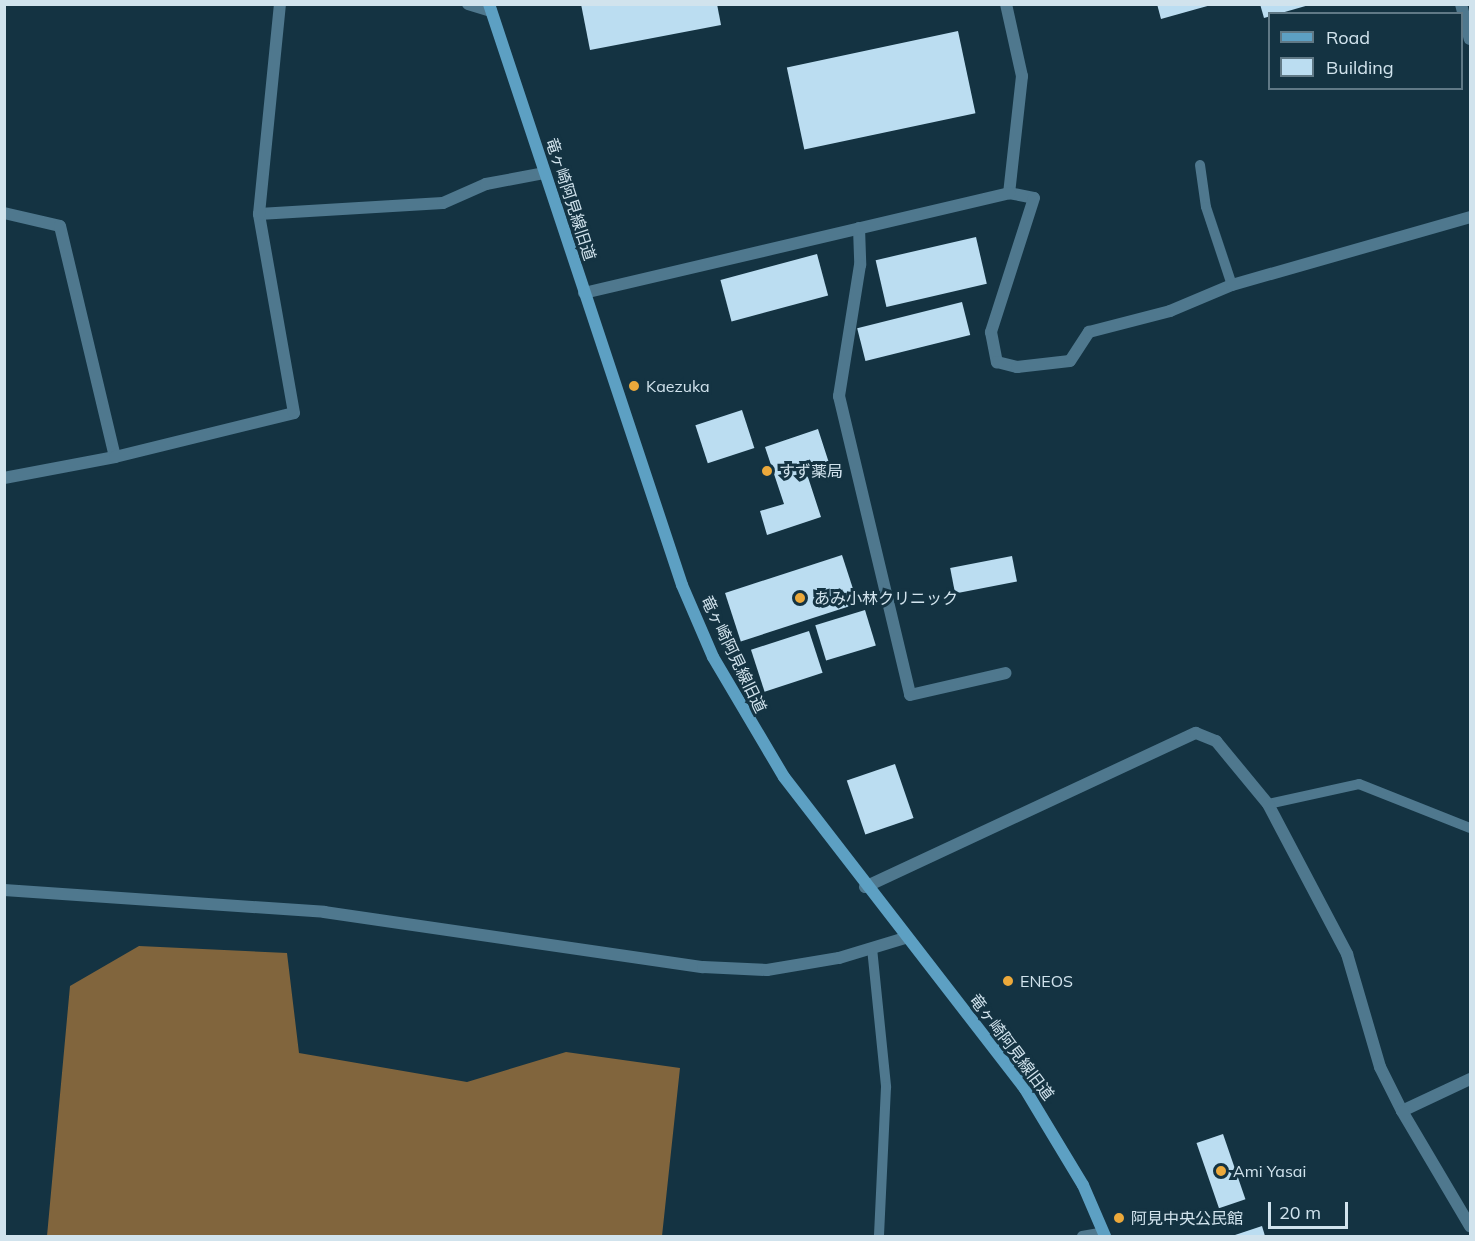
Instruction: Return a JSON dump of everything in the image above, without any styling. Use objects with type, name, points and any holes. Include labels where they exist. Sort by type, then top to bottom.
[{"type":"street","points":[[4,478],[115,457],[294,412],[259,214],[280,4]]},
{"type":"street","points":[[468,4],[490,8]]},
{"type":"street","points":[[1006,4],[1022,76],[1009,193]]},
{"type":"street","name":"竜ヶ崎阿見線旧道","points":[[490,8],[682,585],[713,657],[784,777],[865,887],[1043,1116],[1083,1185],[1105,1234]]},
{"type":"street","points":[[1465,10],[1470,39]]},
{"type":"street","points":[[259,214],[442,203],[486,183],[545,173]]},
{"type":"street","points":[[584,293],[1009,193],[1034,198],[991,332],[997,362],[1017,367],[1070,361],[1089,333],[1170,311],[1232,285],[1470,217]]},
{"type":"street","points":[[4,213],[60,226],[115,457]]},
{"type":"street","points":[[859,228],[860,265],[839,396],[910,694],[1006,673]]},
{"type":"street","points":[[865,887],[1196,733],[1216,741],[1268,804],[1347,954],[1380,1068],[1402,1111],[1470,1226]]},
{"type":"street","points":[[4,890],[324,912],[703,967],[767,970],[872,948],[905,938]]},
{"type":"street","points":[[1402,1111],[1470,1080]]},
{"type":"lane","points":[[1200,165],[1206,207],[1232,285]]},
{"type":"lane","points":[[1268,804],[1359,784],[1470,828]]},
{"type":"lane","points":[[872,948],[886,1087],[879,1236]]},
{"type":"lane","points":[[1082,1236],[1105,1234]]},
{"type":"shaded area","points":[[139,946],[287,953],[299,1053],[467,1082],[566,1052],[680,1068],[662,1236],[47,1236],[70,986]]},
{"type":"building","points":[[581,4],[717,4],[721,25],[590,50]]},
{"type":"building","points":[[1157,4],[1210,4],[1211,5],[1161,19]]},
{"type":"building","points":[[1260,4],[1309,4],[1285,12],[1268,12],[1268,17],[1264,18]]},
{"type":"building","points":[[958,31],[975,113],[804,150],[787,67]]},
{"type":"building","points":[[976,237],[987,284],[886,307],[876,260]]},
{"type":"building","points":[[817,254],[828,296],[732,321],[720,280]]},
{"type":"building","points":[[962,302],[970,335],[865,361],[857,328]]},
{"type":"building","points":[[742,410],[754,448],[708,463],[695,425]]},
{"type":"building","points":[[818,429],[829,463],[806,471],[821,517],[767,535],[760,511],[784,504],[765,447]]},
{"type":"building","points":[[842,555],[858,604],[741,642],[725,593]]},
{"type":"building","points":[[1012,556],[1017,582],[955,594],[950,568]]},
{"type":"building","points":[[865,610],[876,645],[826,661],[815,625]]},
{"type":"building","points":[[809,631],[823,673],[765,692],[751,650]]},
{"type":"building","points":[[895,764],[914,818],[865,834],[847,781]]},
{"type":"building","name":"Ami Yasai","points":[[1223,1134],[1245,1199],[1219,1208],[1197,1143]]},
{"type":"building","points":[[1262,1226],[1265,1236],[1232,1236]]},
{"type":"place","name":"Kaezuka","points":[[634,386]]},
{"type":"place","name":"すず薬局","points":[[767,471]]},
{"type":"place","name":"あみ小林クリニック","points":[[800,598]]},
{"type":"place","name":"ENEOS","points":[[1008,981]]},
{"type":"place","name":"Ami Yasai","points":[[1221,1171]]},
{"type":"place","name":"阿見中央公民館","points":[[1119,1218]]}]
